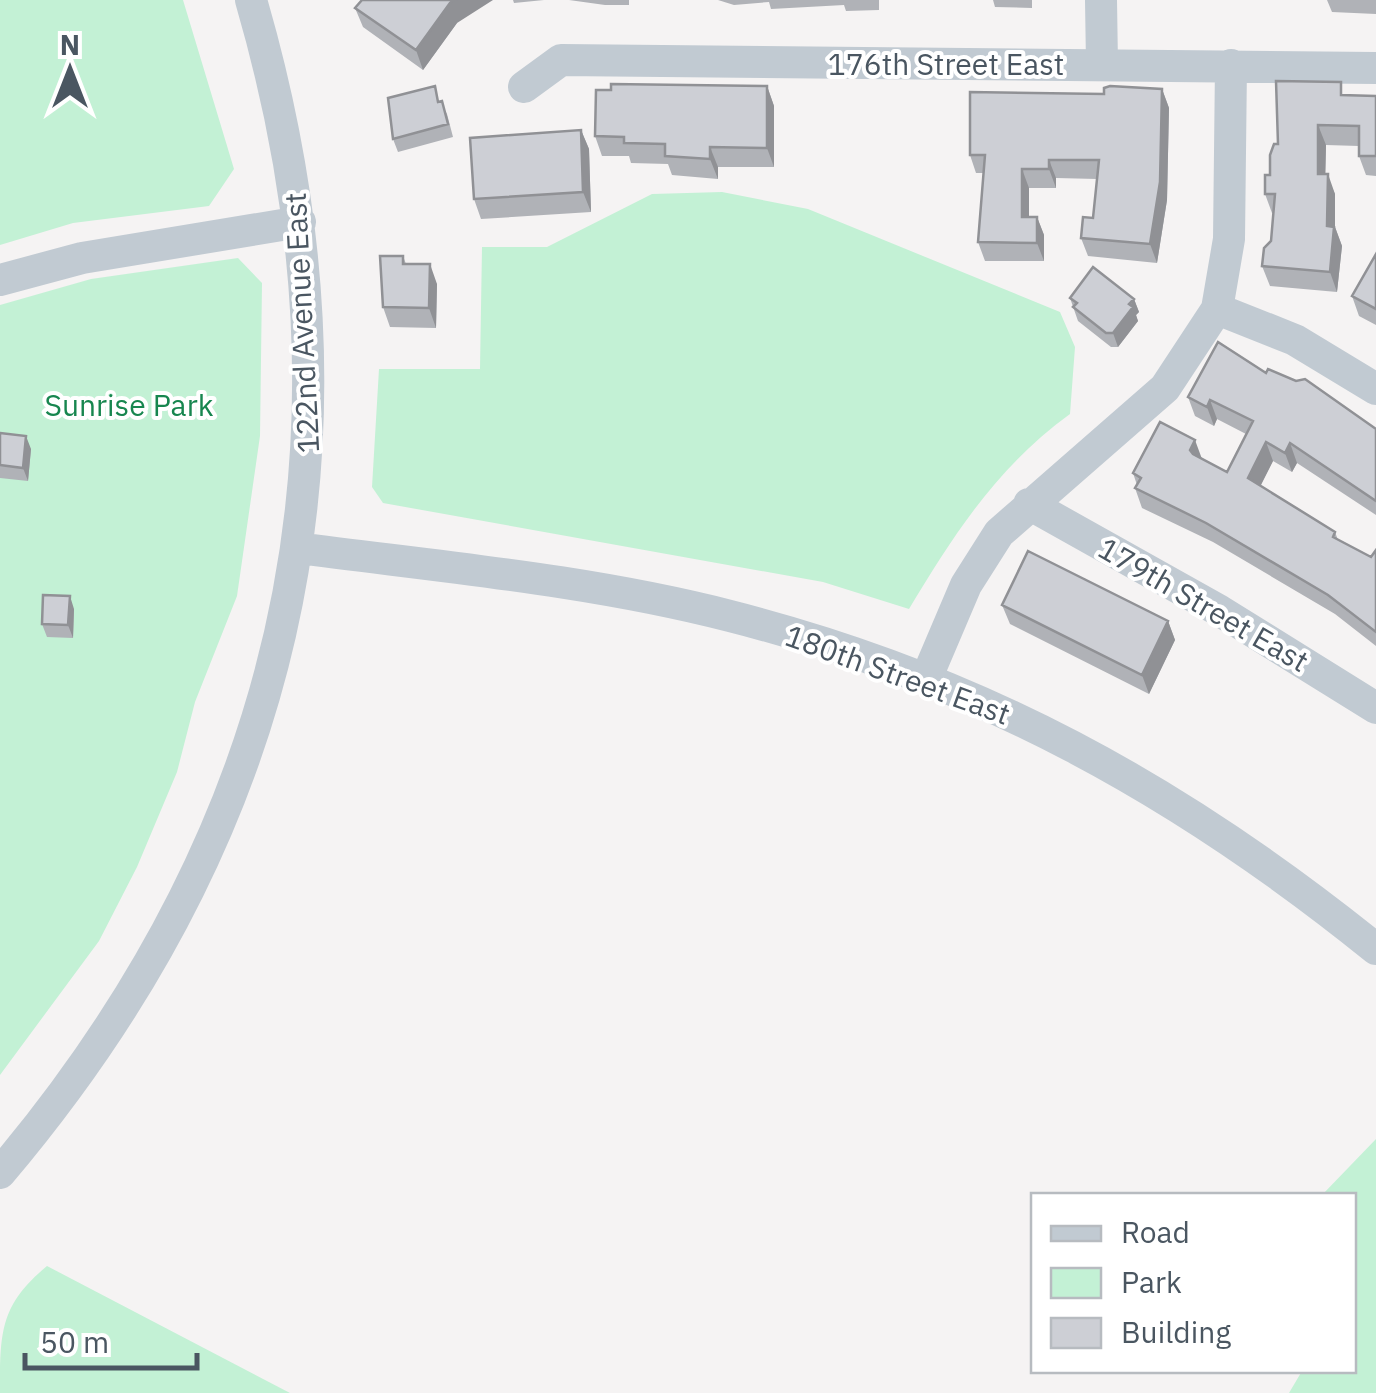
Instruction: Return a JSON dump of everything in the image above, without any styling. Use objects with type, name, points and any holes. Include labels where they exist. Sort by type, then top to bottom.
[{"type":"street","name":"122nd Avenue East","points":[[0,1173],[92,1057],[148,970],[194,884],[239,777],[277,655],[298,548],[310,410],[300,222],[286,137],[252,0]]},
{"type":"street","points":[[1101,0],[1102,64]]},
{"type":"street","name":"176th Street East","points":[[524,88],[561,60],[1376,68]]},
{"type":"street","points":[[926,679],[966,585],[999,533],[1166,388],[1217,309],[1229,239],[1231,65]]},
{"type":"street","points":[[0,280],[82,258],[300,222]]},
{"type":"street","points":[[1217,309],[1295,340],[1376,389]]},
{"type":"street","name":"179th Street East","points":[[1029,504],[1236,621],[1376,708]]},
{"type":"street","name":"180th Street East","points":[[298,548],[632,594],[833,644],[1067,740],[1156,790],[1294,883],[1376,949]]},
{"type":"green space","points":[[0,0],[183,0],[234,169],[209,206],[73,223],[0,245]]},
{"type":"green space","points":[[722,192],[808,209],[1060,312],[1075,347],[1070,414],[1021,456],[979,503],[909,609],[823,582],[383,503],[372,487],[379,369],[480,369],[482,247],[547,247],[652,194]]},
{"type":"green space","name":"Sunrise Park","points":[[238,258],[262,283],[260,436],[237,596],[195,702],[177,772],[137,867],[99,941],[0,1075],[0,305],[91,279]]},
{"type":"green space","points":[[1376,1139],[1376,1393],[1289,1393],[1301,1373],[1356,1373],[1356,1193],[1324,1193]]},
{"type":"green space","points":[[47,1266],[290,1393],[0,1393],[2,1336],[11,1307]]},
{"type":"building","points":[[362,0],[455,0],[416,50],[355,8]]},
{"type":"building","points":[[1276,81],[1341,82],[1341,95],[1376,96],[1376,156],[1359,156],[1359,126],[1318,125],[1318,174],[1328,174],[1327,226],[1334,227],[1330,272],[1262,266],[1264,248],[1271,241],[1275,194],[1265,194],[1265,175],[1270,175],[1270,155],[1274,144],[1278,144]]},
{"type":"building","points":[[611,84],[767,86],[767,148],[710,147],[710,159],[665,156],[665,144],[624,143],[624,137],[595,136],[596,90],[611,90]]},
{"type":"building","points":[[435,86],[448,124],[393,139],[388,98]]},
{"type":"building","points":[[1104,88],[1162,89],[1160,182],[1150,244],[1081,238],[1083,217],[1093,218],[1099,160],[1049,160],[1049,169],[1022,169],[1022,217],[1037,217],[1037,243],[978,242],[985,155],[970,155],[970,92],[1104,94]]},
{"type":"building","points":[[581,130],[583,192],[474,199],[470,138]]},
{"type":"building","points":[[1376,254],[1376,309],[1352,296]]},
{"type":"building","points":[[380,256],[403,256],[403,264],[430,264],[429,308],[383,307]]},
{"type":"building","points":[[1093,267],[1134,299],[1129,304],[1133,307],[1113,333],[1106,333],[1073,307],[1077,303],[1070,298]]},
{"type":"building","points":[[1218,342],[1266,373],[1268,369],[1296,381],[1305,379],[1376,429],[1376,501],[1290,443],[1285,453],[1266,442],[1248,478],[1335,532],[1333,537],[1371,557],[1376,550],[1376,632],[1328,595],[1206,523],[1135,488],[1141,478],[1133,473],[1160,422],[1195,440],[1190,450],[1193,454],[1227,472],[1253,421],[1210,400],[1207,407],[1188,397]]},
{"type":"building","points":[[0,433],[26,436],[23,468],[0,465]]},
{"type":"building","points":[[1028,551],[1168,621],[1142,675],[1002,605]]},
{"type":"building","points":[[43,595],[70,596],[68,625],[42,624]]}]
